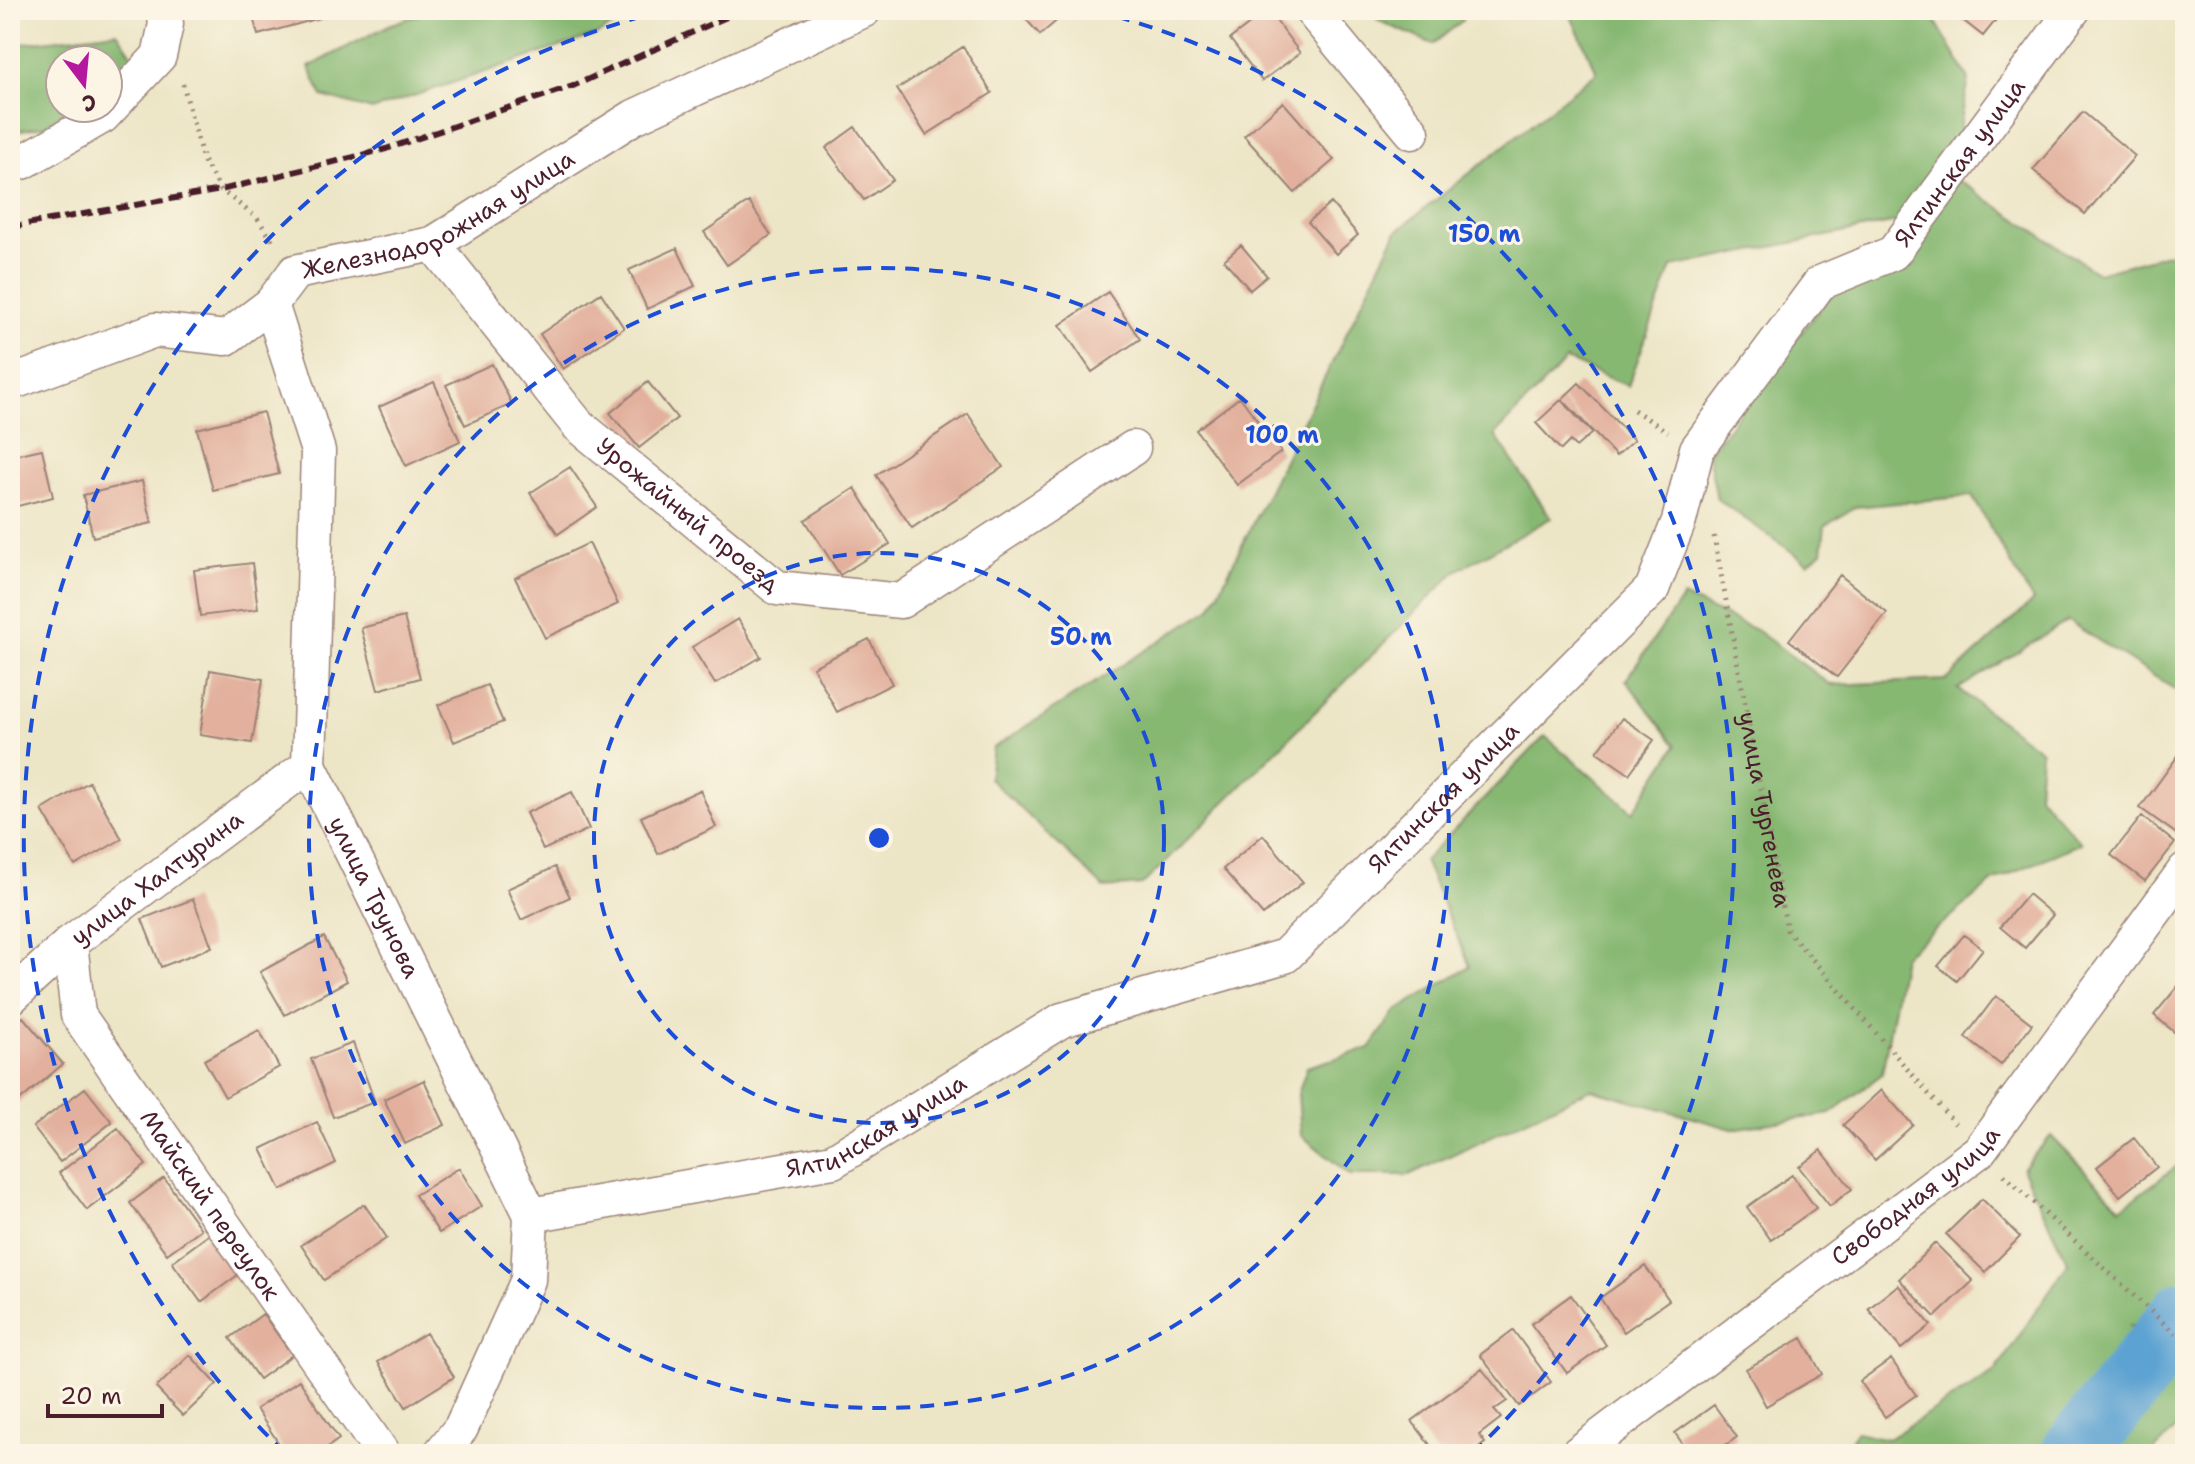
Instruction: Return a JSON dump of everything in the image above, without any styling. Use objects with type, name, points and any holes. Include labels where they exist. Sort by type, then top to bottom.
[{"type":"street","name":"Железнодорожная улица","points":[[226,338],[271,304],[295,272],[433,244],[634,117],[864,10]]},
{"type":"street","points":[[1311,10],[1412,132]]},
{"type":"street","name":"Ялтинская улица","points":[[531,1215],[833,1161],[1062,1020],[1285,956],[1652,589],[1679,521],[1697,449],[1820,283],[1893,253],[2073,10]]},
{"type":"street","points":[[23,162],[103,116],[159,56],[164,22]]},
{"type":"street","name":"Урожайный проезд","points":[[433,244],[578,425],[777,588],[901,601],[1133,448]]},
{"type":"street","name":"улица Трунова","points":[[271,304],[318,451],[309,765],[531,1215],[528,1280],[461,1428],[440,1454]]},
{"type":"street","points":[[10,380],[19,380],[155,330],[226,338],[290,363]]},
{"type":"street","name":"улица Халтурина","points":[[10,998],[70,943],[309,765]]},
{"type":"street","name":"Свободная улица","points":[[1577,1454],[1979,1151],[2185,870]]},
{"type":"street","name":"Майский переулок","points":[[70,943],[78,1015],[383,1454]]},
{"type":"path","points":[[164,22],[172,40],[203,160],[221,190],[257,218],[295,272]]},
{"type":"path","points":[[1634,410],[1697,449]]},
{"type":"path","name":"улица Тургенева","points":[[1711,522],[1787,930],[1979,1151],[2185,1343]]},
{"type":"green space","points":[[432,10],[643,10],[598,34],[372,110],[322,96],[309,67],[389,25]]},
{"type":"green space","points":[[1372,10],[1462,10],[1462,21],[1433,44],[1379,21]]},
{"type":"green space","points":[[1568,10],[1929,10],[1969,79],[1954,158],[1906,220],[1672,267],[1628,386],[1566,360],[1495,435],[1551,518],[1456,571],[1142,885],[1104,888],[989,778],[993,748],[1211,608],[1397,231],[1597,72]]},
{"type":"green space","points":[[117,32],[138,63],[124,72],[124,44],[44,44],[44,124],[47,124],[10,132],[10,45]]},
{"type":"green space","points":[[1958,180],[2098,273],[2185,249],[2185,696],[2068,621],[1958,689],[2041,751],[2038,795],[2081,843],[1994,881],[1903,956],[1882,1074],[1830,1114],[1732,1129],[1591,1089],[1409,1175],[1350,1175],[1301,1135],[1298,1094],[1307,1067],[1370,1048],[1396,1011],[1470,966],[1424,861],[1545,736],[1633,812],[1676,746],[1626,680],[1683,597],[1756,630],[1831,685],[1947,680],[2033,601],[1972,496],[1855,507],[1825,526],[1822,552],[1808,563],[1717,499],[1708,454],[1832,293]]},
{"type":"green space","points":[[2051,1136],[2121,1208],[2181,1163],[2185,1145],[2185,1325],[2129,1325],[2185,1382],[2185,1420],[2151,1454],[1841,1454],[1856,1432],[1888,1439],[1995,1372],[2068,1263],[2022,1168]]},
{"type":"building","points":[[251,10],[337,10],[338,13],[258,35]]},
{"type":"building","points":[[1018,10],[1069,10],[1040,35]]},
{"type":"building","points":[[1268,10],[1300,53],[1262,81],[1230,39]]},
{"type":"building","points":[[1950,10],[2004,10],[1983,36]]},
{"type":"building","points":[[963,47],[992,93],[926,135],[897,89]]},
{"type":"building","points":[[1283,102],[1334,160],[1295,193],[1244,136]]},
{"type":"building","points":[[2083,112],[2135,156],[2085,214],[2033,170]]},
{"type":"building","points":[[855,127],[893,180],[864,200],[826,148]]},
{"type":"building","points":[[749,202],[771,235],[727,265],[704,232]]},
{"type":"building","points":[[1331,203],[1358,235],[1336,254],[1308,222]]},
{"type":"building","points":[[1241,245],[1267,276],[1250,290],[1224,260]]},
{"type":"building","points":[[677,248],[695,286],[647,309],[629,270]]},
{"type":"building","points":[[1108,292],[1140,339],[1092,372],[1060,325]]},
{"type":"building","points":[[601,293],[624,328],[563,369],[540,334]]},
{"type":"building","points":[[492,364],[512,404],[465,425],[446,385]]},
{"type":"building","points":[[434,382],[460,441],[406,466],[379,407]]},
{"type":"building","points":[[648,382],[677,418],[639,448],[610,413]]},
{"type":"building","points":[[1579,383],[1634,440],[1616,456],[1562,399]]},
{"type":"building","points":[[1240,397],[1281,452],[1237,485],[1196,430]]},
{"type":"building","points":[[1561,400],[1592,433],[1576,447],[1570,441],[1561,450],[1536,423]]},
{"type":"building","points":[[263,412],[279,474],[213,490],[197,429]]},
{"type":"building","points":[[968,414],[1003,467],[912,528],[876,475]]},
{"type":"building","points":[[42,449],[53,497],[10,508],[10,456]]},
{"type":"building","points":[[570,467],[597,507],[558,534],[530,493]]},
{"type":"building","points":[[142,481],[152,523],[93,537],[83,495]]},
{"type":"building","points":[[855,488],[890,544],[840,575],[805,520]]},
{"type":"building","points":[[589,543],[618,604],[545,638],[515,578]]},
{"type":"building","points":[[252,563],[258,609],[200,616],[194,570]]},
{"type":"building","points":[[1840,575],[1887,613],[1837,677],[1789,640]]},
{"type":"building","points":[[404,617],[420,678],[378,690],[361,628]]},
{"type":"building","points":[[738,619],[761,657],[715,684],[692,647]]},
{"type":"building","points":[[869,639],[892,684],[837,712],[813,667]]},
{"type":"building","points":[[210,670],[263,679],[252,743],[200,735]]},
{"type":"building","points":[[487,685],[503,722],[454,742],[438,705]]},
{"type":"building","points":[[1622,718],[1654,740],[1629,774],[1597,752]]},
{"type":"building","points":[[2180,753],[2185,757],[2185,831],[2181,837],[2140,808]]},
{"type":"building","points":[[89,782],[122,839],[75,866],[42,810]]},
{"type":"building","points":[[700,790],[716,827],[658,854],[641,817]]},
{"type":"building","points":[[572,792],[589,829],[543,850],[526,813]]},
{"type":"building","points":[[2142,816],[2175,843],[2145,881],[2111,855]]},
{"type":"building","points":[[1263,835],[1303,882],[1263,915],[1223,869]]},
{"type":"building","points":[[555,867],[570,897],[521,920],[507,889]]},
{"type":"building","points":[[2028,894],[2053,915],[2025,948],[2000,927]]},
{"type":"building","points":[[193,899],[212,947],[161,967],[142,919]]},
{"type":"building","points":[[1964,935],[1983,949],[1957,981],[1938,966]]},
{"type":"building","points":[[324,937],[347,981],[285,1015],[260,972]]},
{"type":"building","points":[[2179,985],[2185,990],[2185,1041],[2154,1015]]},
{"type":"building","points":[[1996,996],[2032,1024],[2001,1065],[1965,1037]]},
{"type":"building","points":[[23,1017],[63,1064],[17,1103],[10,1094],[10,1028]]},
{"type":"building","points":[[259,1030],[279,1067],[225,1097],[204,1060]]},
{"type":"building","points":[[353,1043],[375,1102],[333,1117],[311,1059]]},
{"type":"building","points":[[424,1080],[445,1125],[405,1144],[384,1099]]},
{"type":"building","points":[[85,1088],[112,1122],[60,1162],[33,1127]]},
{"type":"building","points":[[1881,1090],[1913,1125],[1875,1160],[1843,1125]]},
{"type":"building","points":[[317,1122],[336,1163],[281,1190],[261,1149]]},
{"type":"building","points":[[118,1128],[146,1165],[87,1210],[59,1173]]},
{"type":"building","points":[[2134,1138],[2157,1167],[2120,1196],[2097,1167]]},
{"type":"building","points":[[1821,1150],[1852,1189],[1830,1206],[1799,1167]]},
{"type":"building","points":[[459,1168],[482,1206],[439,1233],[415,1195]]},
{"type":"building","points":[[1792,1175],[1816,1208],[1771,1240],[1747,1207]]},
{"type":"building","points":[[164,1178],[201,1229],[167,1254],[130,1203]]},
{"type":"building","points":[[1982,1199],[2020,1237],[1985,1272],[1946,1234]]},
{"type":"building","points":[[364,1204],[387,1238],[324,1280],[301,1245]]},
{"type":"building","points":[[210,1234],[239,1274],[201,1302],[172,1262]]},
{"type":"building","points":[[1935,1243],[1973,1281],[1935,1317],[1899,1279]]},
{"type":"building","points":[[1645,1266],[1669,1300],[1624,1332],[1600,1298]]},
{"type":"building","points":[[1898,1285],[1931,1325],[1901,1349],[1868,1309]]},
{"type":"building","points":[[1571,1295],[1606,1345],[1567,1373],[1531,1324]]},
{"type":"building","points":[[263,1314],[292,1355],[259,1379],[230,1338]]},
{"type":"building","points":[[1513,1330],[1551,1382],[1519,1406],[1480,1355]]},
{"type":"building","points":[[426,1333],[454,1377],[406,1407],[378,1362]]},
{"type":"building","points":[[1802,1338],[1822,1374],[1766,1406],[1746,1369]]},
{"type":"building","points":[[190,1355],[217,1384],[183,1416],[156,1388]]},
{"type":"building","points":[[1891,1359],[1916,1395],[1885,1417],[1860,1381]]},
{"type":"building","points":[[1482,1369],[1507,1401],[1494,1410],[1501,1418],[1479,1435],[1485,1443],[1470,1454],[1437,1454],[1412,1421]]},
{"type":"building","points":[[299,1380],[339,1439],[318,1454],[286,1454],[256,1409]]},
{"type":"building","points":[[1714,1405],[1737,1437],[1713,1454],[1690,1454],[1675,1433]]},
{"type":"waterway","points":[[2074,1454],[2185,1314]]},
{"type":"railway","points":[[10,227],[221,190],[386,149],[573,86],[742,10]]}]
